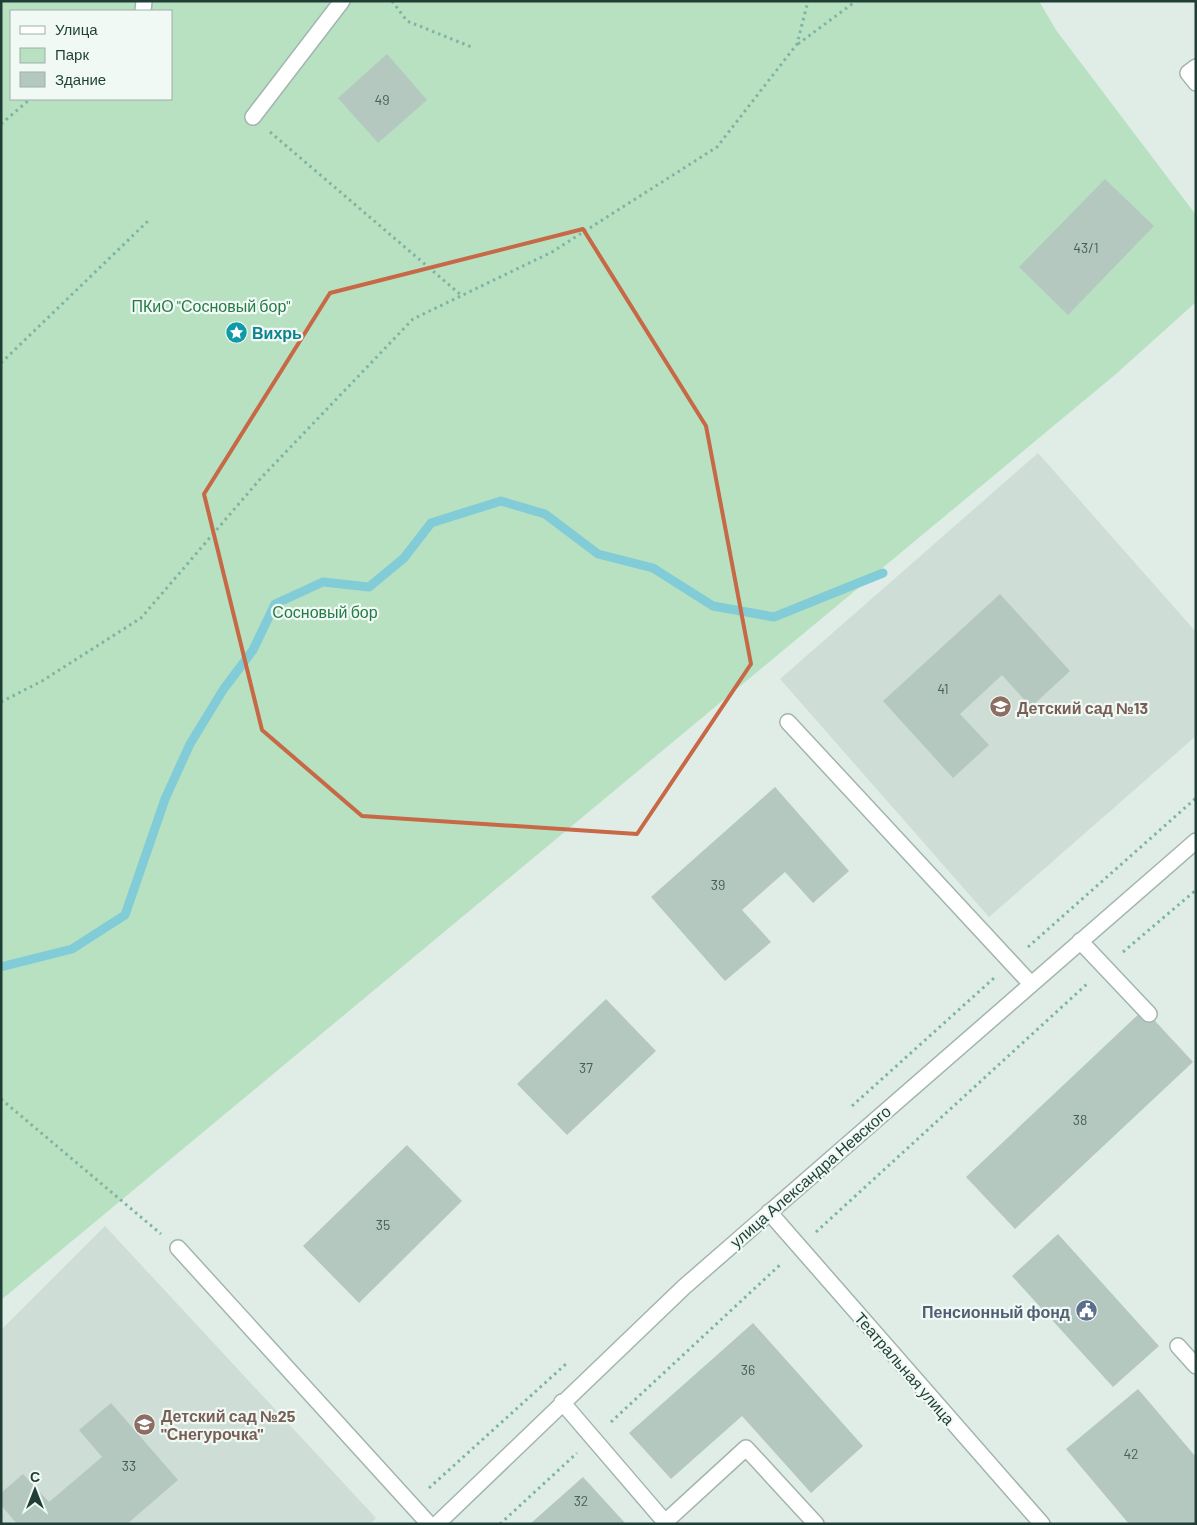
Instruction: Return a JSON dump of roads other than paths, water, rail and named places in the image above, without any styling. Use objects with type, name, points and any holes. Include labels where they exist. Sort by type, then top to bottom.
[{"type":"street","points":[[253,117],[342,1]]},
{"type":"street","points":[[1196,67],[1188,73],[1196,83]]},
{"type":"street","points":[[788,722],[1031,984]]},
{"type":"street","name":"улица Александра Невского","points":[[437,1524],[562,1402],[769,1212],[1196,841]]},
{"type":"street","points":[[1080,941],[1149,1014]]},
{"type":"street","name":"Театральная улица","points":[[769,1212],[1042,1524]]},
{"type":"street","points":[[178,1248],[429,1524]]},
{"type":"street","points":[[1178,1346],[1196,1366]]},
{"type":"street","points":[[562,1402],[664,1523],[746,1448],[816,1524]]},
{"type":"waterway","points":[[1,967],[72,949],[125,915],[165,799],[190,744],[223,690],[253,650],[275,604],[323,582],[369,587],[404,558],[431,523],[501,501],[545,514],[598,554],[653,568],[713,606],[774,617],[883,573]]},
{"type":"place","name":"Вихрь","points":[[236,332]]},
{"type":"place","name":"Детский сад №13","points":[[1001,707]]},
{"type":"place","name":"Пенсионный фонд","points":[[1086,1311]]},
{"type":"place","name":"Детский сад №25 \"Снегурочка\"","points":[[145,1424]]},
{"type":"park label","name":"ПКиО \"Сосновый бор\"","points":[[211,305]]},
{"type":"park label","name":"Сосновый бор","points":[[325,611]]}]
